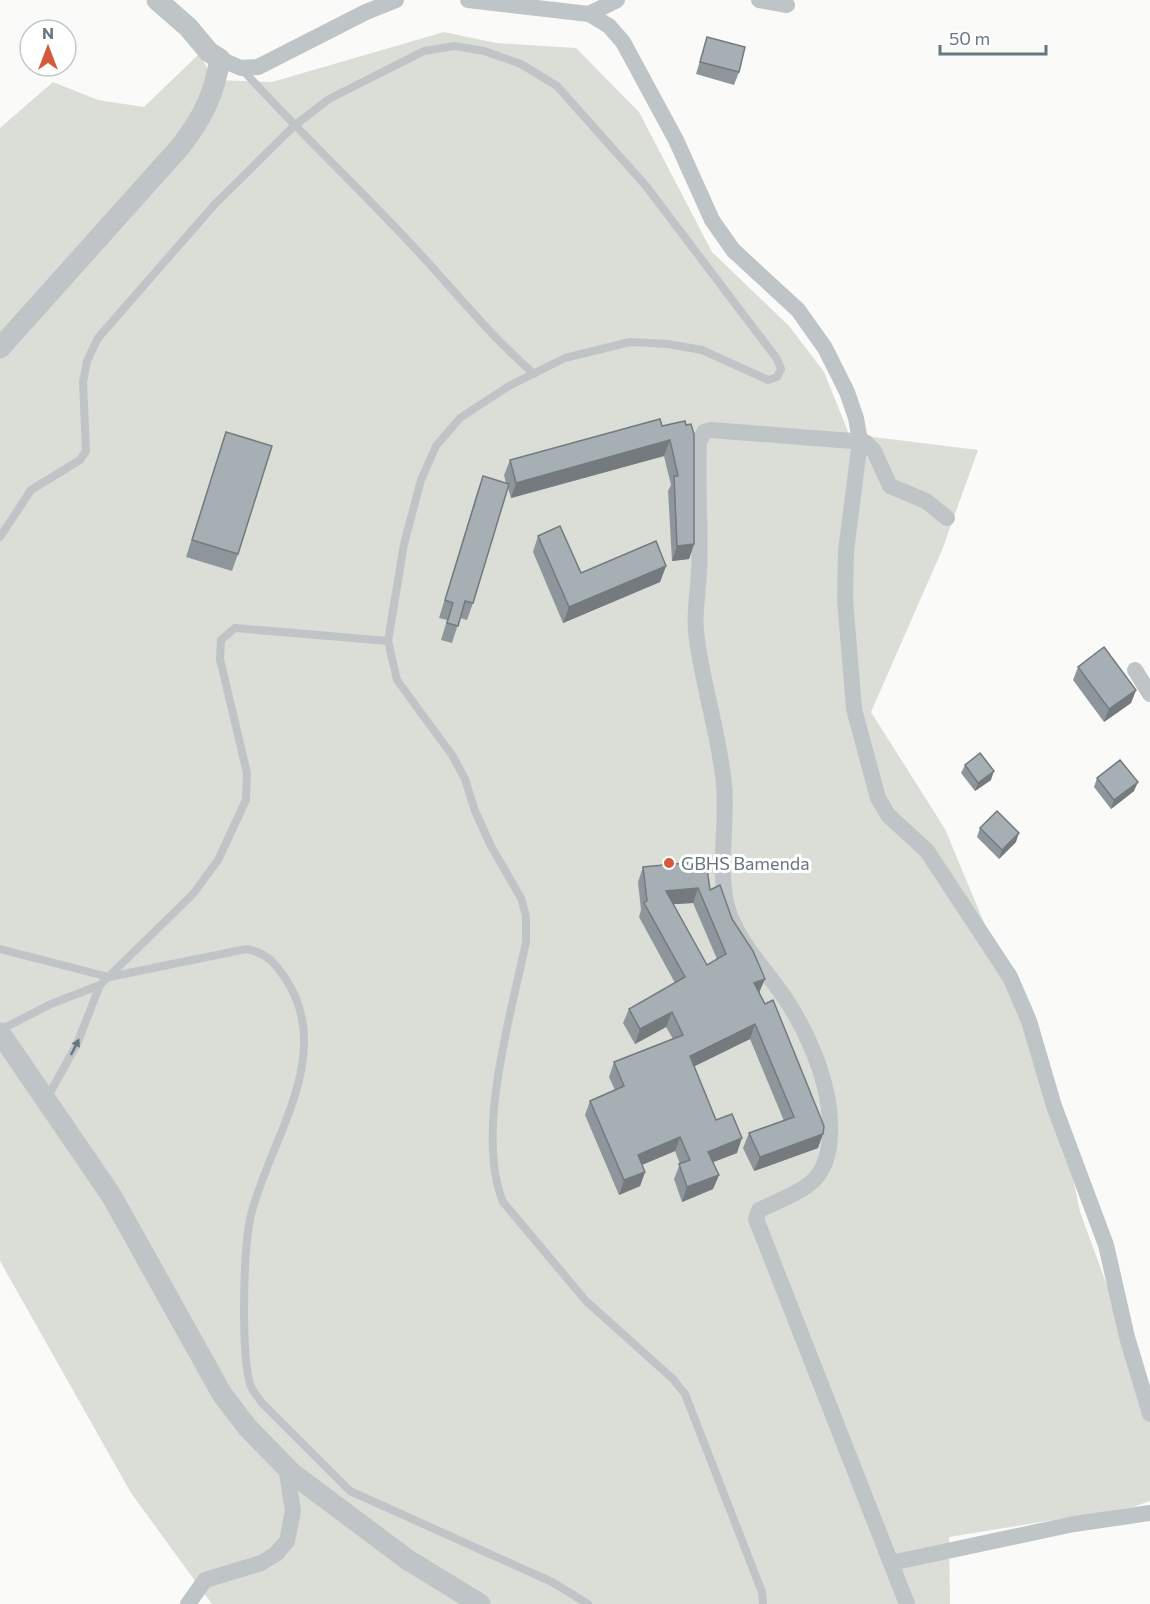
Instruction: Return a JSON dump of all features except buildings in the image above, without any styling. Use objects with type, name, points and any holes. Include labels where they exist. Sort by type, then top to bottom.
[{"type":"street","points":[[157,0],[188,27],[209,52],[220,60],[241,68],[258,66],[366,12],[396,0]]},
{"type":"street","points":[[468,0],[589,14],[609,26],[623,42],[676,141],[712,220],[721,234],[733,250],[798,310],[825,348],[856,418],[860,441],[846,551],[845,599],[854,709],[878,798],[888,815],[927,851],[1010,977],[1029,1021],[1054,1106],[1107,1245],[1127,1337],[1150,1414]]},
{"type":"street","points":[[589,14],[617,0]]},
{"type":"street","points":[[759,0],[787,5]]},
{"type":"street","points":[[0,348],[194,130],[215,89],[220,60]]},
{"type":"street","points":[[907,1604],[756,1219],[759,1210],[810,1187],[819,1178],[828,1145],[830,1121],[826,1098],[805,1035],[794,1012],[739,932],[728,909],[722,884],[725,833],[722,757],[696,631],[699,574],[699,442],[704,432],[711,430],[860,441],[870,444],[890,486],[926,501],[947,518]]},
{"type":"street","points":[[1135,670],[1150,694]]},
{"type":"street","points":[[0,1031],[111,1195],[222,1394],[247,1427],[286,1467],[408,1560],[480,1604]]},
{"type":"street","points":[[188,1604],[205,1580],[261,1563],[276,1554],[287,1541],[294,1511],[286,1467]]},
{"type":"street","points":[[891,1563],[1074,1524],[1150,1513]]},
{"type":"lane","points":[[0,537],[31,490],[80,460],[86,451],[84,382],[87,362],[98,338],[215,204],[294,126],[329,99],[424,51],[454,46],[484,51],[521,64],[557,86],[646,186],[756,331],[781,369],[777,377],[768,380],[702,350],[668,344],[630,342],[565,358],[460,418],[436,446],[421,480],[404,544],[388,641],[397,680],[460,771],[491,846],[521,897],[526,916],[526,942],[492,1116],[498,1189],[503,1202],[586,1301],[673,1379],[685,1394],[762,1592],[763,1604]]},
{"type":"lane","points":[[241,68],[294,126],[409,241],[508,351],[534,374]]},
{"type":"lane","points":[[0,1031],[51,1005],[100,985],[193,894],[218,860],[246,800],[247,773],[220,659],[221,640],[235,628],[388,641]]},
{"type":"lane","points":[[0,949],[109,977],[246,950],[262,952],[274,961],[297,997],[303,1031],[303,1066],[292,1104],[251,1215],[246,1285],[246,1364],[250,1386],[262,1403],[350,1491],[552,1582],[588,1604]]},
{"type":"lane","points":[[47,1098],[77,1044],[100,985]]},
{"type":"shaded area","points":[[444,32],[496,43],[576,48],[639,112],[712,252],[789,326],[824,372],[849,434],[978,450],[942,550],[871,712],[945,829],[1056,1096],[1080,1212],[1150,1403],[1150,1501],[1133,1507],[949,1537],[950,1604],[212,1604],[131,1493],[0,1261],[0,128],[53,82],[98,100],[144,107],[199,54],[215,80],[272,82]]},
{"type":"place","name":"GBHS Bamenda","points":[[669,863]]}]
